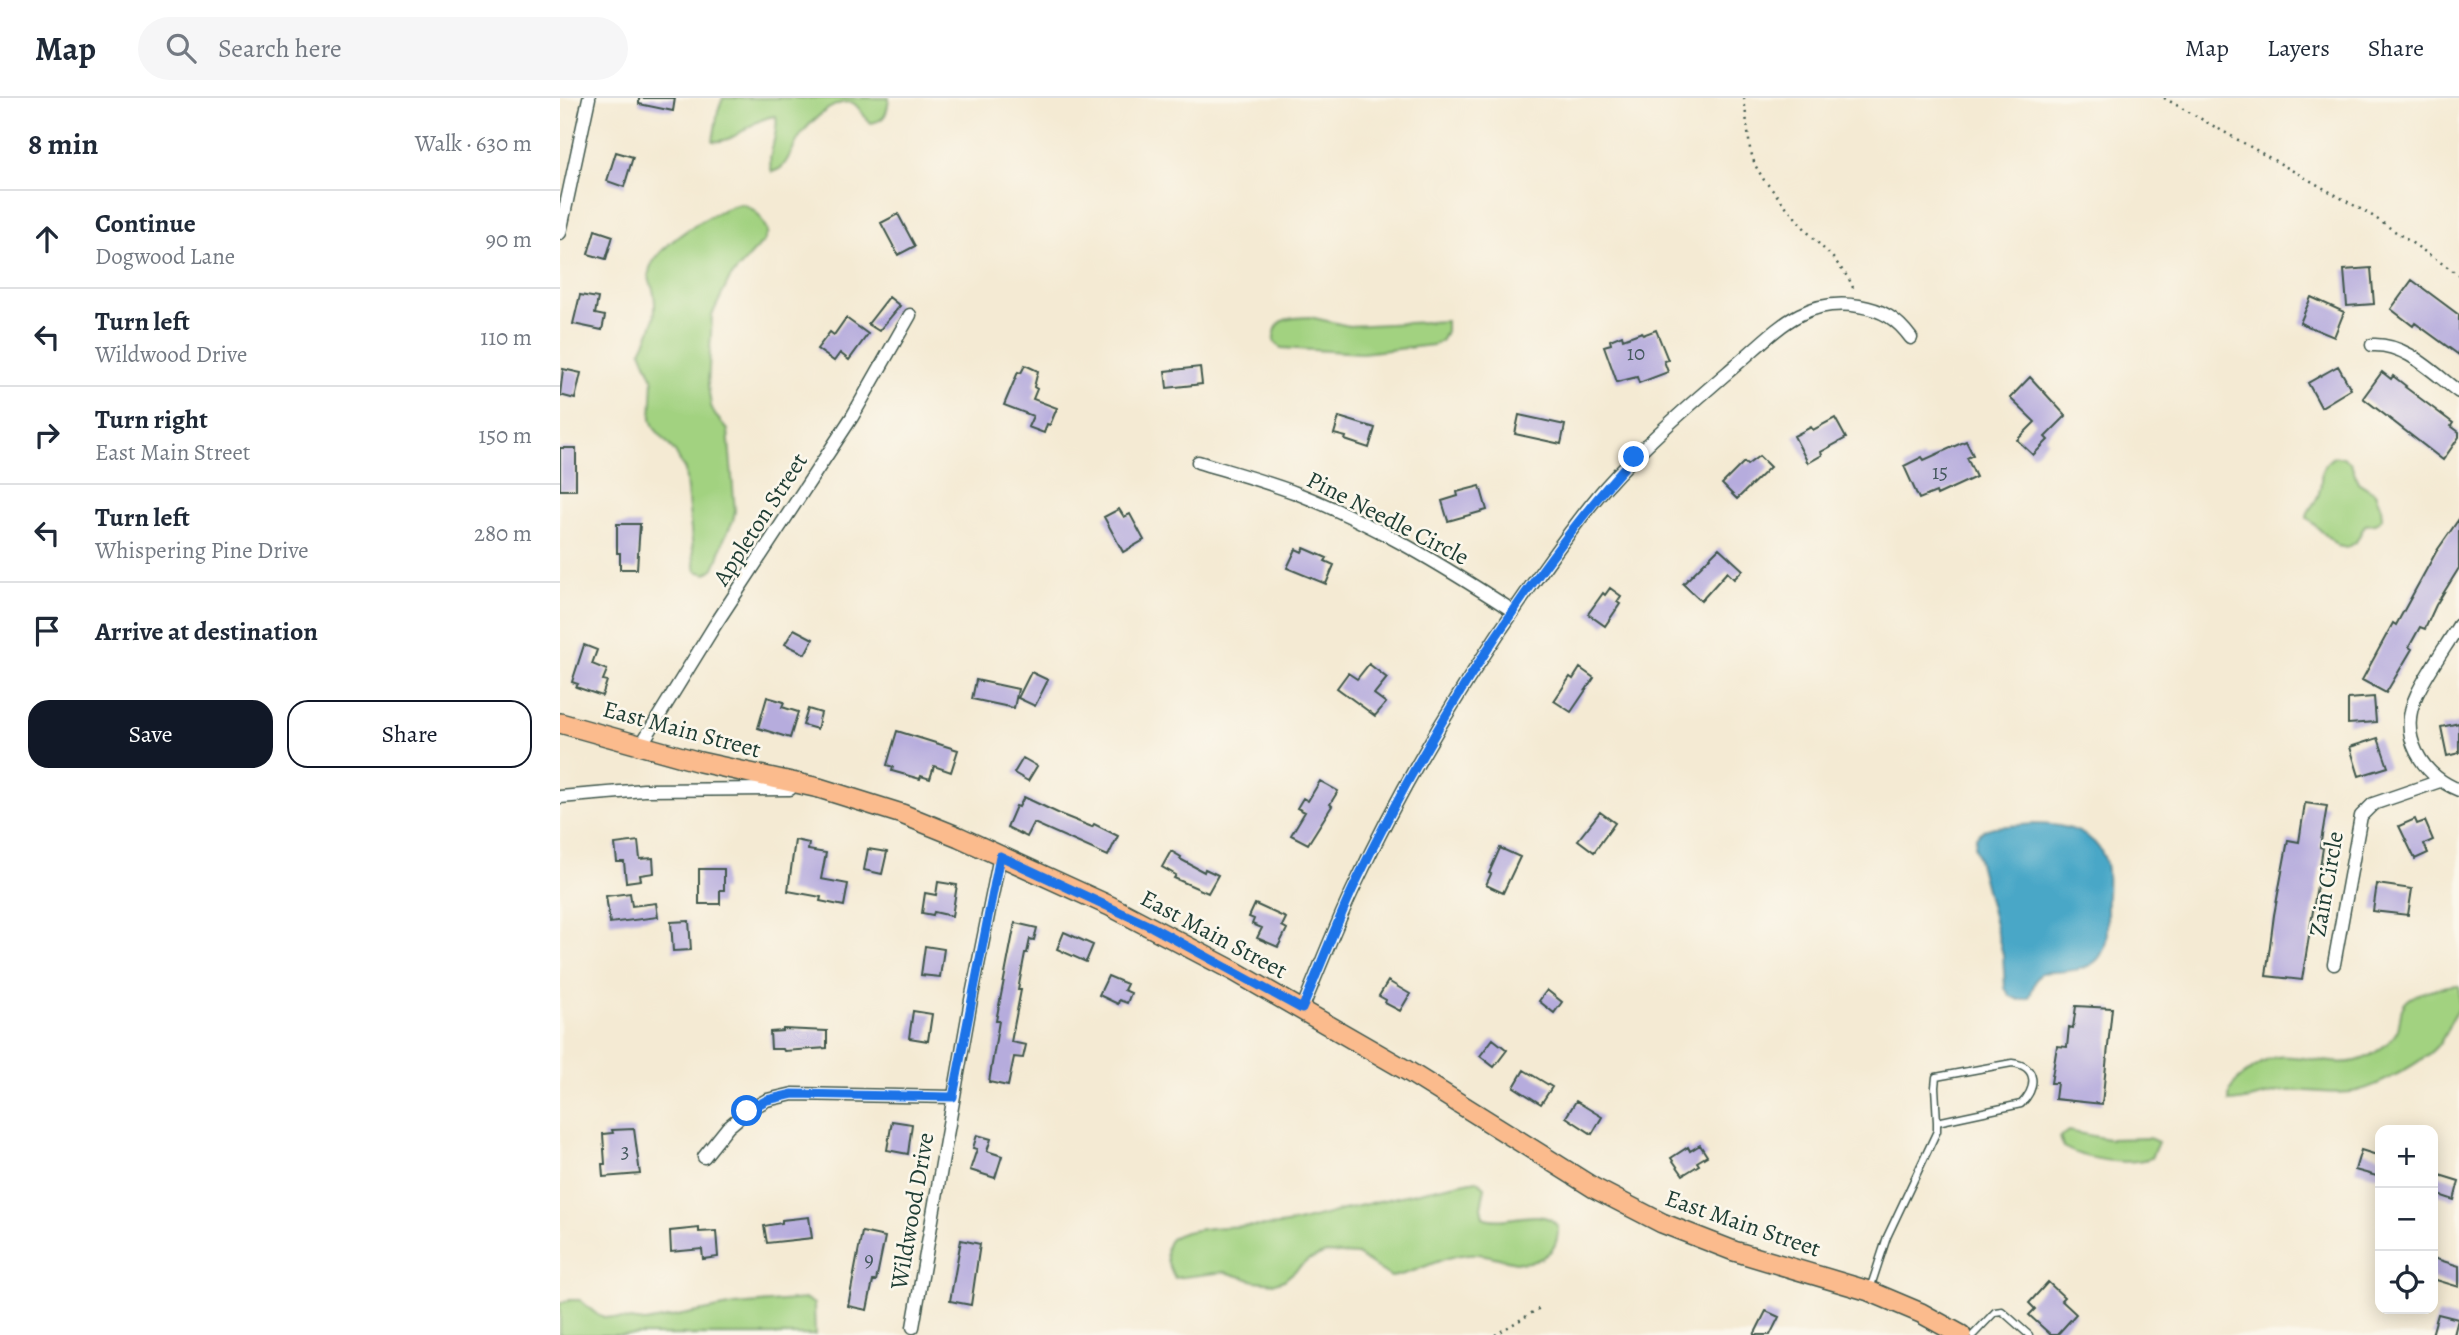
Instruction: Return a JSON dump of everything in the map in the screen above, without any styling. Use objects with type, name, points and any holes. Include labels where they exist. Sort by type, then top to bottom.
[{"type":"main road","name":"East Main Street","points":[[561,724],[700,762],[819,788],[902,814],[1000,856],[1152,927],[1302,1009],[1438,1090],[1573,1176],[1657,1221],[1734,1251],[1870,1291],[1921,1312],[1961,1335]]},
{"type":"street","points":[[560,233],[589,98]]},
{"type":"street","points":[[1302,1009],[1356,884],[1391,813],[1461,691],[1513,611],[1605,488],[1634,457],[1712,386],[1799,314],[1831,304],[1854,306],[1885,313],[1900,323],[1911,338]]},
{"type":"street","name":"Appleton Street","points":[[641,745],[715,625],[863,399],[910,315]]},
{"type":"street","points":[[2372,345],[2393,346],[2403,351],[2459,392]]},
{"type":"street","name":"Pine Needle Circle","points":[[1198,462],[1295,493],[1349,516],[1456,573],[1513,611]]},
{"type":"street","points":[[2459,625],[2416,695],[2410,730],[2423,765],[2440,781],[2459,790]]},
{"type":"street","name":"Zain Circle","points":[[2334,964],[2361,816],[2373,804],[2440,781]]},
{"type":"street","points":[[560,797],[654,790],[819,788]]},
{"type":"street","name":"Wildwood Drive","points":[[913,1326],[953,1097],[1000,856]]},
{"type":"street","points":[[704,1157],[728,1127],[747,1111],[767,1100],[793,1094],[953,1097]]},
{"type":"lane","points":[[1870,1291],[1887,1237],[1937,1131],[1934,1087],[1936,1077],[2012,1062],[2021,1064],[2030,1072],[2033,1083],[2030,1095],[2021,1104],[1937,1122]]},
{"type":"lane","points":[[1973,1335],[1995,1312],[2002,1311],[2029,1335]]},
{"type":"path","points":[[1744,98],[1750,149],[1755,166],[1849,279],[1855,290],[1854,306]]},
{"type":"path","points":[[2164,98],[2361,209],[2459,275]]},
{"type":"path","points":[[1495,1335],[1540,1308]]},
{"type":"green space","points":[[723,98],[889,98],[885,115],[871,123],[853,103],[846,102],[831,107],[811,123],[785,164],[772,172],[770,159],[776,116],[759,121],[729,139],[713,141]]},
{"type":"green space","points":[[742,204],[758,215],[768,232],[764,241],[730,278],[712,315],[708,386],[715,415],[728,430],[735,511],[714,568],[706,574],[696,571],[685,470],[651,420],[653,379],[641,351],[654,316],[654,294],[649,276],[652,263],[673,241],[703,220]]},
{"type":"green space","points":[[1310,317],[1349,326],[1446,321],[1446,331],[1442,340],[1433,345],[1362,353],[1281,348],[1274,341],[1277,327],[1284,320]]},
{"type":"green space","points":[[2333,457],[2343,457],[2351,463],[2358,482],[2375,493],[2381,508],[2382,518],[2375,524],[2365,525],[2356,542],[2347,548],[2338,546],[2307,518],[2319,493],[2322,470]]},
{"type":"green space","points":[[2459,986],[2459,1009],[2440,1042],[2422,1059],[2388,1079],[2357,1091],[2287,1091],[2229,1102],[2232,1086],[2255,1067],[2272,1058],[2285,1056],[2346,1062],[2368,1057],[2395,1034],[2408,1000],[2436,988]]},
{"type":"green space","points":[[2068,1131],[2108,1139],[2149,1138],[2158,1142],[2151,1158],[2106,1160],[2072,1152],[2063,1147],[2060,1137]]},
{"type":"green space","points":[[1477,1180],[1485,1187],[1481,1207],[1483,1217],[1502,1219],[1534,1216],[1551,1220],[1558,1227],[1556,1243],[1552,1249],[1537,1260],[1527,1262],[1478,1254],[1458,1255],[1391,1277],[1357,1255],[1326,1253],[1308,1260],[1284,1280],[1275,1283],[1255,1281],[1225,1272],[1175,1278],[1167,1258],[1168,1243],[1171,1239],[1189,1231],[1287,1224]]},
{"type":"green space","points":[[806,1299],[814,1304],[815,1335],[560,1335],[560,1303],[570,1300],[580,1300],[604,1317],[645,1322],[735,1305]]},
{"type":"water","points":[[2034,824],[2074,830],[2092,840],[2099,848],[2107,870],[2107,936],[2102,954],[2093,964],[2072,970],[2041,973],[2029,998],[2019,1000],[2010,996],[2005,988],[2003,955],[1975,847],[1976,837],[1984,830]]},
{"type":"building","points":[[639,98],[675,98],[673,111],[639,104]]},
{"type":"building","points":[[616,152],[633,157],[624,187],[607,181]]},
{"type":"building","points":[[898,214],[915,246],[898,255],[881,223]]},
{"type":"building","points":[[595,230],[613,236],[606,259],[588,254]]},
{"type":"building","points":[[2371,268],[2374,304],[2347,306],[2344,270]]},
{"type":"building","points":[[2412,280],[2459,315],[2459,355],[2391,309]]},
{"type":"building","points":[[580,295],[598,298],[595,314],[605,316],[602,330],[573,324]]},
{"type":"building","points":[[889,297],[900,306],[879,331],[868,324]]},
{"type":"building","points":[[2311,297],[2344,312],[2334,337],[2300,323]]},
{"type":"building","points":[[846,318],[868,334],[849,360],[840,353],[834,361],[817,349],[830,332],[834,335]]},
{"type":"building","points":[[1656,330],[1668,360],[1664,361],[1668,372],[1639,383],[1637,377],[1617,382],[1604,346],[1622,335],[1623,339]]},
{"type":"building","points":[[1025,365],[1038,371],[1034,387],[1037,389],[1033,399],[1057,408],[1044,433],[1028,427],[1033,416],[1004,405],[1018,372],[1021,373]]},
{"type":"building","points":[[2338,366],[2351,389],[2321,407],[2308,383]]},
{"type":"building","points":[[1200,367],[1202,384],[1167,388],[1165,371]]},
{"type":"building","points":[[563,369],[581,373],[575,399],[560,395]]},
{"type":"building","points":[[2382,372],[2391,379],[2393,376],[2453,423],[2451,426],[2459,432],[2459,437],[2443,460],[2363,398]]},
{"type":"building","points":[[2030,377],[2066,416],[2045,437],[2048,440],[2033,455],[2017,440],[2035,422],[2010,398]]},
{"type":"building","points":[[1519,415],[1565,425],[1561,444],[1515,434]]},
{"type":"building","points":[[1339,417],[1375,428],[1369,448],[1334,434]]},
{"type":"building","points":[[1835,418],[1846,438],[1808,463],[1794,436],[1811,427],[1813,430]]},
{"type":"building","points":[[1966,441],[1973,455],[1967,458],[1976,477],[1937,495],[1936,492],[1919,499],[1904,466]]},
{"type":"building","points":[[560,448],[576,448],[576,490],[560,490]]},
{"type":"building","points":[[1759,456],[1770,467],[1737,499],[1722,484],[1744,462],[1747,465]]},
{"type":"building","points":[[1480,486],[1487,510],[1448,521],[1442,501],[1458,496],[1457,492]]},
{"type":"building","points":[[1119,509],[1124,517],[1130,514],[1144,540],[1123,552],[1104,517]]},
{"type":"building","points":[[2459,519],[2459,568],[2425,629],[2420,627],[2409,647],[2412,649],[2386,693],[2362,680],[2393,623],[2396,625],[2436,552]]},
{"type":"building","points":[[617,524],[640,524],[637,569],[620,569]]},
{"type":"building","points":[[1304,548],[1327,558],[1325,561],[1334,565],[1326,584],[1287,568],[1296,549],[1302,552]]},
{"type":"building","points":[[1719,548],[1743,570],[1734,579],[1727,572],[1701,601],[1683,584]]},
{"type":"building","points":[[1610,588],[1621,596],[1617,602],[1620,604],[1605,626],[1588,614],[1603,593],[1605,595]]},
{"type":"building","points":[[794,629],[813,639],[805,654],[785,644]]},
{"type":"building","points":[[584,645],[597,650],[592,664],[607,670],[602,696],[576,687],[578,684],[572,682]]},
{"type":"building","points":[[1369,664],[1387,678],[1374,694],[1386,703],[1375,716],[1337,688],[1348,673],[1357,679]]},
{"type":"building","points":[[1580,668],[1594,678],[1571,712],[1554,701],[1570,677],[1573,679]]},
{"type":"building","points":[[1031,672],[1048,680],[1035,706],[1018,698]]},
{"type":"building","points":[[976,680],[1018,689],[1014,708],[972,699]]},
{"type":"building","points":[[767,697],[784,702],[782,707],[798,712],[790,738],[758,728]]},
{"type":"building","points":[[2374,697],[2376,722],[2348,724],[2348,699]]},
{"type":"building","points":[[808,709],[821,713],[817,729],[803,725]]},
{"type":"building","points":[[2459,723],[2459,753],[2447,756],[2441,727]]},
{"type":"building","points":[[897,731],[958,750],[951,772],[934,766],[930,779],[921,776],[920,779],[892,771],[893,767],[887,765]]},
{"type":"building","points":[[2378,738],[2388,767],[2359,776],[2350,747]]},
{"type":"building","points":[[1023,758],[1037,766],[1028,781],[1014,773]]},
{"type":"building","points":[[1320,781],[1338,791],[1330,804],[1332,806],[1308,844],[1291,835],[1305,812],[1297,808],[1303,798],[1308,801]]},
{"type":"building","points":[[1024,797],[1118,836],[1108,856],[1034,823],[1027,837],[1007,827],[1016,806],[1019,807]]},
{"type":"building","points":[[2305,803],[2327,806],[2302,980],[2266,976],[2288,840],[2299,842]]},
{"type":"building","points":[[1600,812],[1615,823],[1594,852],[1578,840]]},
{"type":"building","points":[[2415,819],[2417,824],[2425,821],[2433,840],[2424,844],[2428,853],[2415,859],[2399,826]]},
{"type":"building","points":[[795,840],[809,843],[808,850],[826,853],[821,879],[848,884],[844,906],[820,901],[821,897],[788,891]]},
{"type":"building","points":[[638,841],[640,859],[653,858],[654,873],[640,875],[641,880],[626,882],[624,862],[617,862],[615,844]]},
{"type":"building","points":[[1500,848],[1520,857],[1503,893],[1486,885]]},
{"type":"building","points":[[868,849],[887,852],[882,874],[864,870]]},
{"type":"building","points":[[1171,851],[1204,872],[1205,869],[1218,875],[1208,893],[1174,878],[1176,875],[1162,867]]},
{"type":"building","points":[[699,869],[724,869],[724,890],[720,890],[720,904],[699,904]]},
{"type":"building","points":[[938,882],[957,885],[952,916],[934,912],[933,915],[922,913],[925,893],[936,895]]},
{"type":"building","points":[[2377,884],[2412,889],[2408,915],[2373,911]]},
{"type":"building","points":[[630,893],[632,906],[656,903],[658,917],[610,923],[606,896]]},
{"type":"building","points":[[1255,904],[1286,918],[1282,926],[1287,929],[1278,947],[1257,938],[1262,928],[1252,924],[1254,919],[1249,917]]},
{"type":"building","points":[[689,921],[691,950],[673,951],[671,922]]},
{"type":"building","points":[[1015,923],[1037,928],[1034,940],[1030,939],[1025,953],[1011,1042],[1026,1045],[1023,1058],[1014,1057],[1008,1086],[989,1082],[999,1021],[996,1021]]},
{"type":"building","points":[[1064,932],[1093,945],[1086,962],[1057,949]]},
{"type":"building","points":[[925,946],[944,949],[940,977],[921,975]]},
{"type":"building","points":[[1108,976],[1127,984],[1124,990],[1131,993],[1127,1003],[1119,1000],[1118,1004],[1099,995]]},
{"type":"building","points":[[1388,981],[1410,994],[1400,1011],[1385,1003],[1386,1000],[1379,996]]},
{"type":"building","points":[[1547,990],[1562,1002],[1554,1013],[1539,1001]]},
{"type":"building","points":[[2076,1006],[2112,1008],[2102,1104],[2055,1099],[2057,1083],[2051,1083],[2057,1046],[2067,1047],[2069,1027],[2073,1028]]},
{"type":"building","points":[[913,1011],[932,1014],[928,1041],[909,1038]]},
{"type":"building","points":[[783,1029],[827,1031],[827,1048],[784,1051],[771,1049],[770,1032]]},
{"type":"building","points":[[1493,1039],[1507,1050],[1494,1067],[1480,1056]]},
{"type":"building","points":[[1524,1070],[1552,1087],[1541,1104],[1514,1087]]},
{"type":"building","points":[[1576,1101],[1602,1117],[1592,1134],[1566,1117]]},
{"type":"building","points":[[892,1121],[912,1124],[908,1154],[887,1150]]},
{"type":"building","points":[[634,1129],[640,1174],[603,1177],[603,1134],[613,1133],[612,1130]]},
{"type":"building","points":[[977,1135],[991,1139],[987,1151],[1002,1156],[995,1178],[970,1170],[977,1149],[973,1148]]},
{"type":"building","points":[[1700,1145],[1707,1156],[1683,1175],[1671,1158],[1688,1147],[1690,1151]]},
{"type":"building","points":[[2361,1150],[2375,1154],[2375,1176],[2355,1170]]},
{"type":"building","points":[[2438,1175],[2459,1181],[2454,1200],[2438,1195]]},
{"type":"building","points":[[809,1217],[812,1238],[767,1243],[764,1226],[782,1223],[782,1220]]},
{"type":"building","points":[[699,1228],[699,1232],[716,1231],[718,1257],[703,1259],[702,1249],[671,1252],[670,1231]]},
{"type":"building","points":[[862,1232],[885,1237],[867,1310],[848,1306]]},
{"type":"building","points":[[961,1240],[980,1244],[971,1305],[950,1301]]},
{"type":"building","points":[[2438,1260],[2459,1266],[2459,1287],[2438,1281]]},
{"type":"building","points":[[2048,1282],[2064,1297],[2061,1300],[2076,1314],[2057,1335],[2051,1335],[2029,1315],[2035,1309],[2029,1303]]},
{"type":"building","points":[[1766,1311],[1779,1317],[1770,1335],[1754,1335]]},
{"type":"building","points":[[2438,1314],[2458,1319],[2454,1335],[2432,1335]]},
{"type":"route","points":[[747,1111],[767,1100],[793,1094],[953,1097],[1000,856],[1152,927],[1302,1009],[1337,925],[1376,843],[1461,691],[1551,558],[1605,488],[1634,457]]}]
